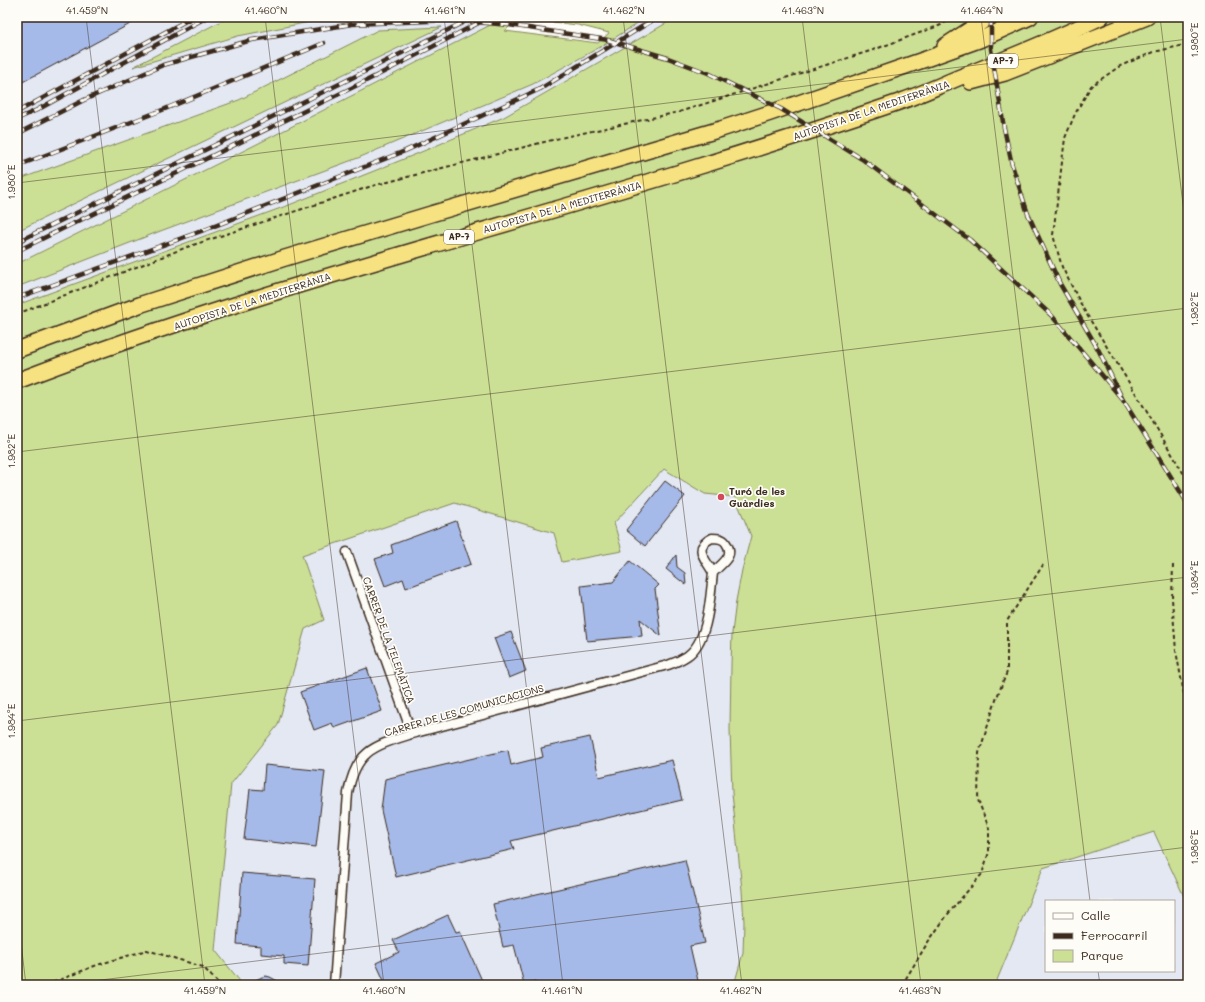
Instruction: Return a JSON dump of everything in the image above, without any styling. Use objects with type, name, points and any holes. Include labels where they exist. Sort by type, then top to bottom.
[{"type":"highway","points":[[926,59],[989,17]]},
{"type":"highway","points":[[17,350],[135,307],[228,276],[373,231],[721,129],[979,40],[1030,17]]},
{"type":"highway","name":"AUTOPISTA DE LA MEDITERRÀNIA","points":[[17,381],[78,358],[232,306],[808,133],[903,100],[1028,50],[1101,17]]},
{"type":"highway","points":[[903,100],[1005,73],[1147,17]]},
{"type":"street","name":"CARRER DE LA TELEMÀTICA","points":[[347,552],[412,734]]},
{"type":"street","name":"CARRER DE LES COMUNICACIONS","points":[[334,985],[348,793],[351,779],[358,764],[364,756],[382,744],[412,734],[678,662],[688,656],[701,640],[705,629],[713,572]]},
{"type":"path","points":[[17,314],[187,247],[372,186],[560,138],[678,112],[873,50],[941,25],[953,17]]},
{"type":"path","points":[[1188,44],[1154,52],[1120,66],[1091,86],[1075,114],[1065,138],[1053,235],[1062,267],[1084,310],[1188,481]]},
{"type":"path","points":[[902,985],[928,942],[948,914],[982,874],[989,852],[989,828],[978,800],[979,753],[997,697],[1007,672],[1007,621],[1043,565]]},
{"type":"path","points":[[1173,565],[1172,599],[1176,651],[1188,715]]},
{"type":"path","points":[[46,985],[97,965],[147,950],[203,967],[220,985]]},
{"type":"shaded area","points":[[17,17],[229,17],[136,66],[238,36],[320,20],[344,17],[506,17],[17,264],[17,231],[441,27],[378,30],[239,100],[17,180]]},
{"type":"shaded area","points":[[647,17],[677,17],[504,117],[289,205],[17,305],[17,287],[163,230],[358,158],[533,84],[602,46]]},
{"type":"shaded area","points":[[664,469],[705,494],[735,496],[751,536],[742,570],[731,665],[730,729],[732,793],[744,922],[743,953],[735,984],[243,985],[215,951],[231,784],[278,725],[305,629],[324,620],[302,555],[455,503],[554,533],[562,562],[622,551],[614,523]]},
{"type":"shaded area","points":[[1154,831],[1188,905],[1188,985],[995,985],[1043,868]]},
{"type":"green space","points":[[229,17],[344,17],[320,20],[238,36],[133,67]]},
{"type":"green space","points":[[506,17],[647,17],[602,46],[533,84],[358,158],[163,230],[17,287],[17,264]],"holes":[[[518,18],[578,25],[609,33],[598,43],[505,31]]]},
{"type":"green space","points":[[677,17],[1188,17],[1188,905],[1154,832],[1043,868],[995,985],[734,985],[743,953],[744,922],[732,793],[730,729],[732,633],[742,570],[751,536],[735,497],[705,494],[664,469],[614,523],[622,551],[562,562],[554,533],[455,503],[302,555],[324,620],[305,629],[278,725],[231,784],[215,950],[243,985],[17,985],[17,305],[289,205],[504,117]]},
{"type":"green space","points":[[442,27],[17,231],[17,180],[239,100],[378,30]]},
{"type":"building","points":[[17,17],[143,17],[17,85]]},
{"type":"building","points":[[665,481],[685,496],[645,546],[626,530]]},
{"type":"building","points":[[456,521],[471,564],[406,588],[403,579],[385,586],[375,559],[393,553],[391,545]]},
{"type":"building","points":[[676,555],[677,567],[685,573],[686,585],[666,569]]},
{"type":"building","points":[[630,561],[659,585],[655,589],[661,636],[640,619],[642,636],[587,641],[581,586],[613,582]]},
{"type":"building","points":[[511,632],[526,671],[509,678],[494,638]]},
{"type":"building","points":[[367,668],[382,711],[334,728],[332,723],[314,730],[300,692]]},
{"type":"building","points":[[590,737],[599,777],[672,760],[682,800],[511,841],[514,849],[396,877],[381,810],[385,779],[508,750],[511,765],[543,757],[541,748]]},
{"type":"building","points":[[265,765],[325,771],[316,847],[244,839],[250,789],[263,790]]},
{"type":"building","points":[[685,860],[705,943],[690,946],[699,985],[536,985],[535,981],[524,984],[514,945],[503,947],[493,904]]},
{"type":"building","points":[[242,873],[315,879],[308,966],[284,964],[284,956],[261,954],[261,946],[237,944]]},
{"type":"building","points":[[448,915],[456,932],[460,931],[484,985],[386,985],[376,963],[399,952],[393,940]]},
{"type":"building","points":[[266,976],[285,985],[245,985],[262,977]]},
{"type":"railway","points":[[17,112],[193,17]]},
{"type":"railway","points":[[17,119],[37,110],[207,17]]},
{"type":"railway","points":[[17,251],[376,76],[490,17]]},
{"type":"railway","points":[[17,298],[207,229],[405,151],[540,89],[658,17]]},
{"type":"railway","points":[[991,17],[991,49],[1004,128],[1012,165],[1028,214],[1060,284],[1098,349],[1123,400],[1188,504]]},
{"type":"railway","points":[[17,134],[84,100],[163,65],[252,40],[352,24],[454,20],[509,25],[608,40],[668,58],[708,73],[781,109],[862,159],[970,240],[1052,316],[1123,400]]},
{"type":"railway","points":[[17,242],[464,22]]},
{"type":"railway","points":[[17,166],[165,109],[324,43]]},
{"type":"place","name":"Turó de les Guàrdies","points":[[721,497]]}]
